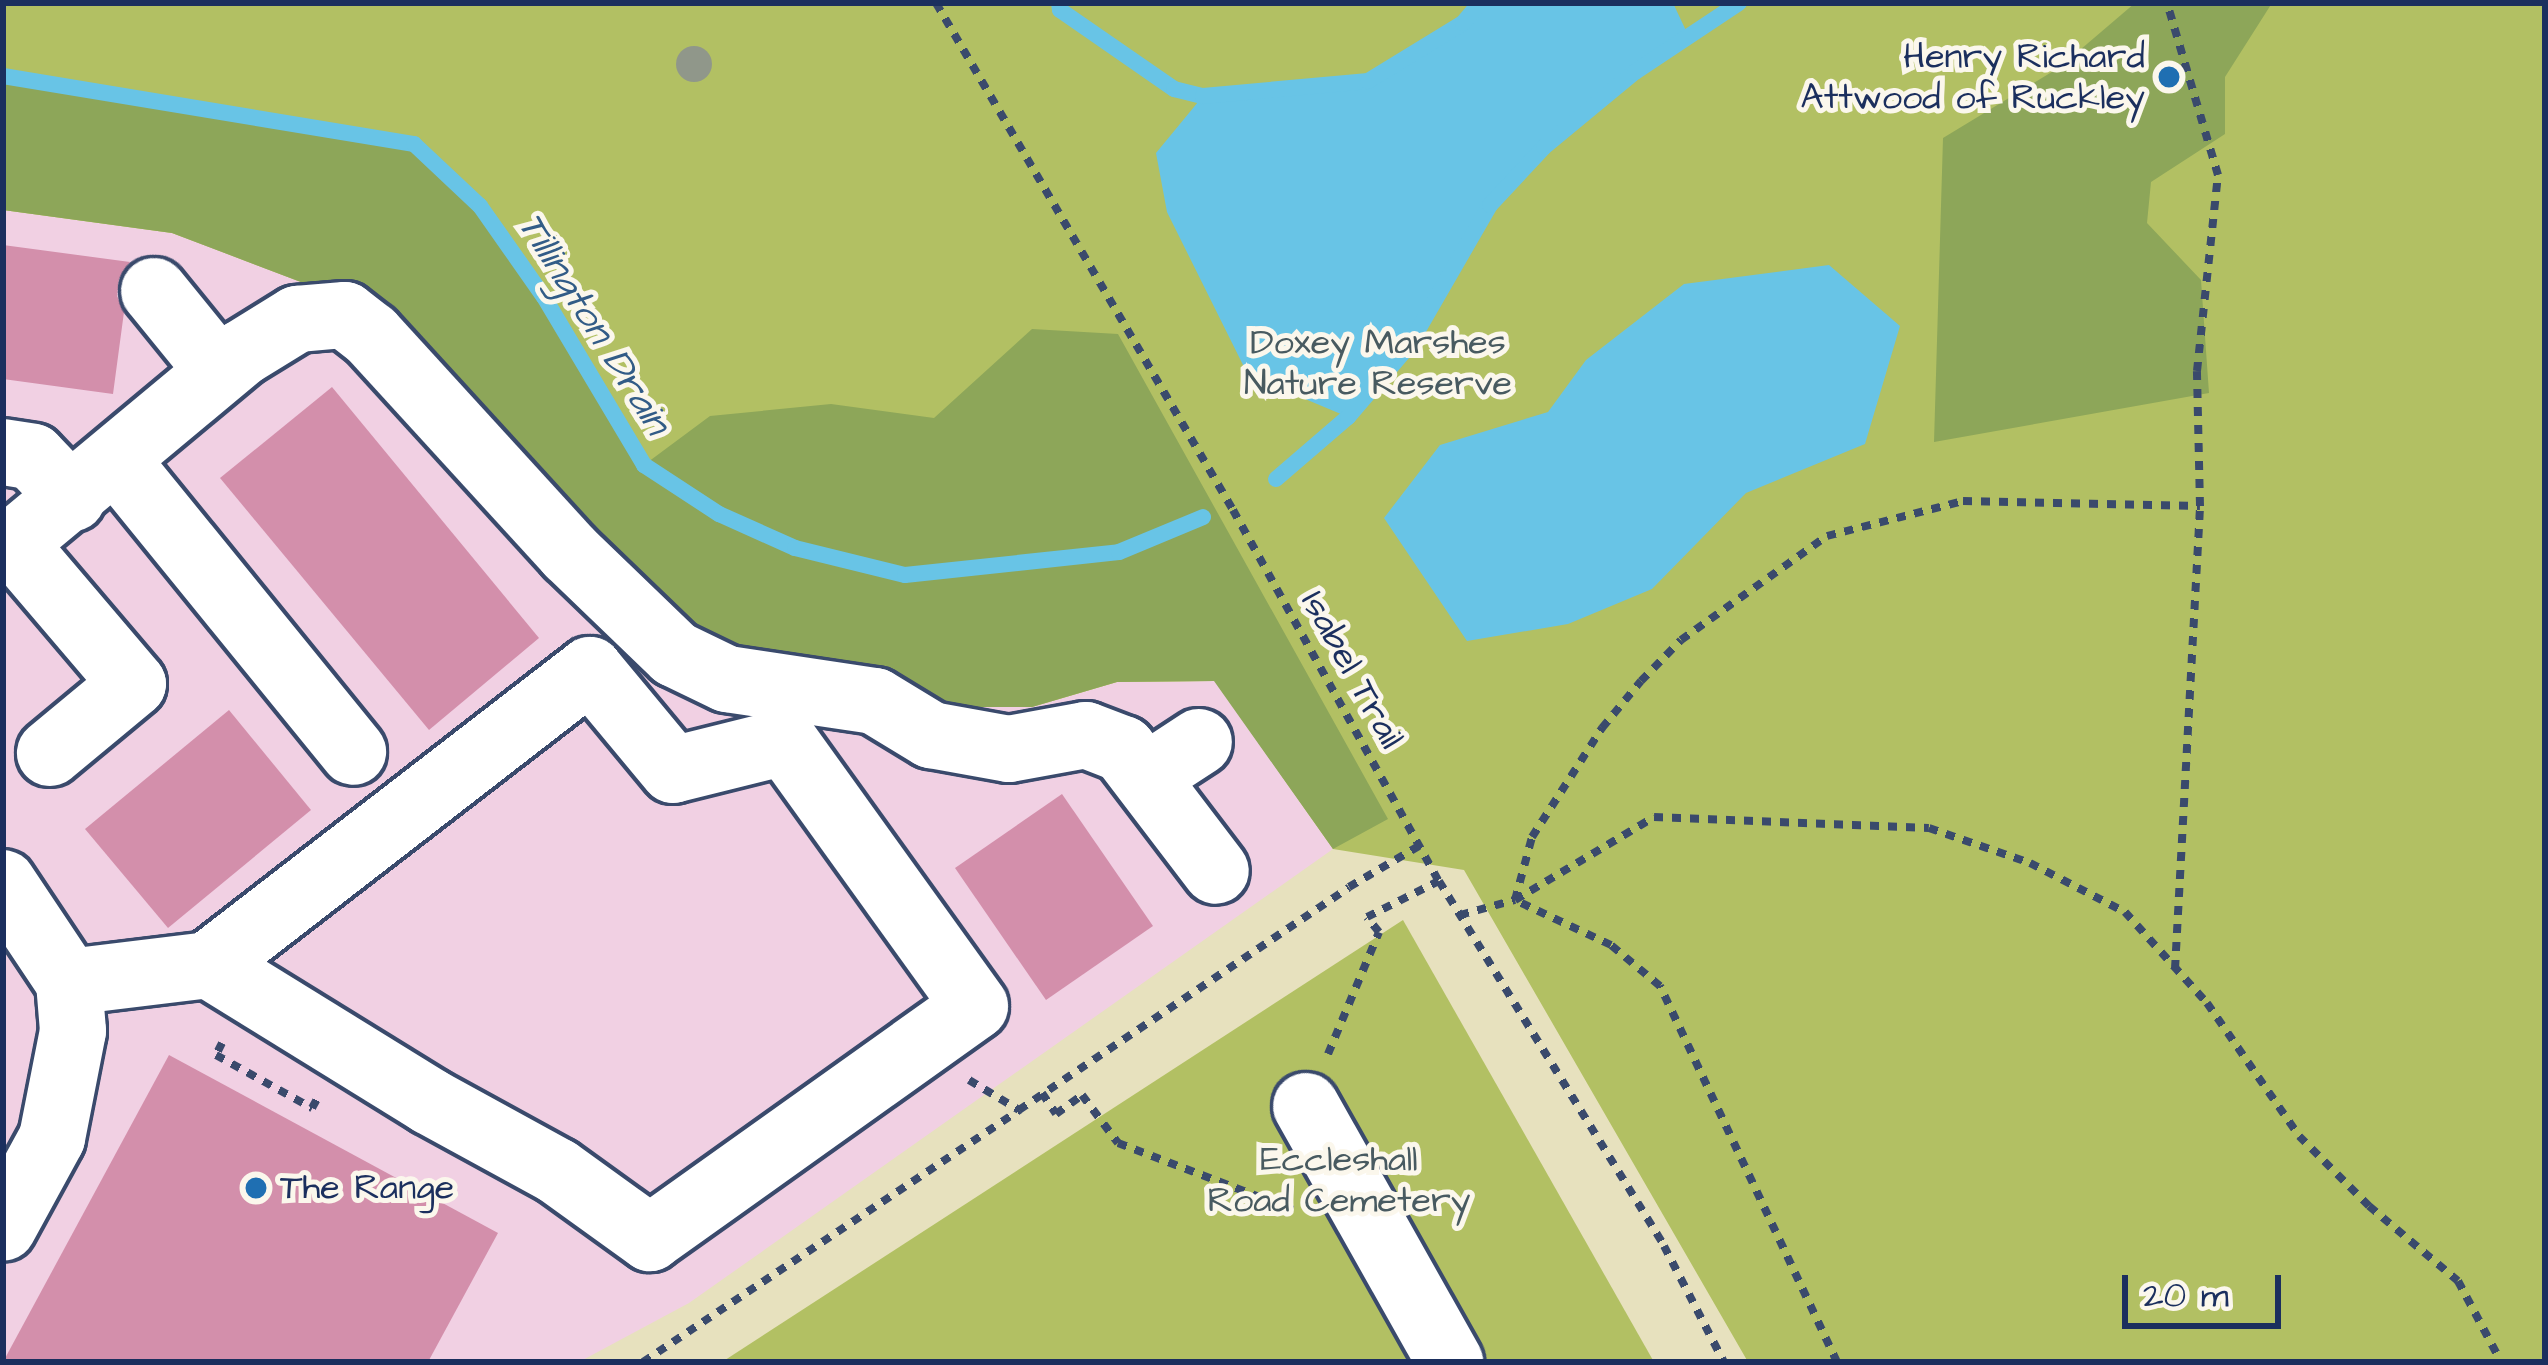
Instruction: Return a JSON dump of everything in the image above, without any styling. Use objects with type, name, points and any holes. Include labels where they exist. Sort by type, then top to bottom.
[{"type":"street","points":[[154,291],[230,362]]},
{"type":"street","points":[[50,753],[149,671],[8,547],[230,362],[297,319],[345,315],[370,335],[569,552],[675,654],[727,679],[875,701],[931,735],[1009,749],[1086,735],[1123,749],[1173,759],[1216,871]]},
{"type":"street","points":[[3,452],[33,457],[94,479],[353,752]]},
{"type":"street","points":[[69,982],[209,965],[590,670],[673,770],[785,742],[974,1006],[650,1238],[556,1171],[429,1101],[209,965]]},
{"type":"street","points":[[3,883],[69,982],[73,1030],[52,1138],[3,1228]]},
{"type":"street","points":[[1306,1106],[1450,1362]]},
{"type":"path","name":"Isabel Trail","points":[[936,3],[1233,510],[1439,881],[1664,1246],[1724,1362]]},
{"type":"path","points":[[2167,3],[2218,175],[2197,370],[2200,506],[2176,969]]},
{"type":"path","points":[[1515,900],[1532,837],[1602,728],[1641,681],[1681,640],[1827,536],[1963,501],[2200,506]]},
{"type":"path","points":[[1460,915],[1515,900],[1654,817],[1929,828],[2030,863],[2125,912],[2207,1003],[2300,1136],[2369,1206],[2458,1280],[2501,1362]]},
{"type":"path","points":[[643,1362],[1349,887],[1419,846]]},
{"type":"path","points":[[1306,1106],[1379,932],[1367,917],[1439,881]]},
{"type":"path","points":[[1515,900],[1611,945],[1660,986],[1837,1362]]},
{"type":"path","points":[[936,1036],[973,1085],[1018,1110]]},
{"type":"path","points":[[1042,1094],[1056,1114],[1082,1095],[1118,1143],[1379,1242]]},
{"type":"shaded area","points":[[3,210],[172,233],[313,281],[1032,707],[1117,682],[1215,681],[1333,849],[689,1303],[579,1362],[3,1362]]},
{"type":"green space","name":"Doxey Marshes Nature Reserve","points":[[3,3],[2545,3],[2545,1362],[1748,1362],[1464,870],[1333,849],[1215,681],[1117,682],[1032,707],[970,707],[401,320],[172,233],[3,210]]},
{"type":"green space","points":[[2135,3],[2272,3],[2225,77],[2225,134],[2151,182],[2147,223],[2201,280],[2209,393],[1934,442],[1943,138],[2060,67]]},
{"type":"green space","points":[[3,76],[414,144],[480,206],[544,297],[644,465],[710,416],[831,404],[934,418],[1032,329],[1118,334],[1388,819],[1333,849],[1214,681],[1117,682],[1032,707],[970,707],[841,674],[729,655],[681,629],[401,320],[172,233],[3,210]]},
{"type":"green space","name":"Eccleshall Road Cemetery","points":[[1403,920],[1654,1362],[722,1362]]},
{"type":"water","points":[[1480,3],[1673,3],[1689,37],[1544,147],[1490,205],[1408,347],[1348,417],[1248,375],[1167,212],[1156,153],[1203,96],[1368,81],[1463,23]]},
{"type":"water","points":[[1829,265],[1900,326],[1865,444],[1746,493],[1652,589],[1568,624],[1467,641],[1384,518],[1440,445],[1548,412],[1586,360],[1684,284]]},
{"type":"building","points":[[3,245],[130,262],[119,279],[117,296],[124,312],[113,394],[3,379]]},
{"type":"building","points":[[332,387],[539,638],[429,730],[220,478]]},
{"type":"building","points":[[229,710],[311,810],[168,928],[85,829]]},
{"type":"building","points":[[1062,794],[1153,926],[1046,1000],[955,868]]},
{"type":"building","name":"The Range","points":[[169,1055],[498,1233],[428,1362],[3,1362]]},
{"type":"waterway","points":[[1059,3],[1060,10],[1174,89],[1203,96],[1368,81],[1463,23],[1480,3]]},
{"type":"waterway","name":"Tillington Drain","points":[[1276,479],[1348,417],[1408,347],[1490,205],[1544,147],[1635,72],[1739,3]]},
{"type":"waterway","name":"Tillington Drain","points":[[3,76],[414,144],[480,206],[544,297],[644,465],[719,514],[795,548],[905,575],[1119,552],[1203,517]]},
{"type":"place","name":"Henry Richard Attwood of Ruckley","points":[[2169,77]]},
{"type":"place","name":"The Range","points":[[256,1188]]}]
